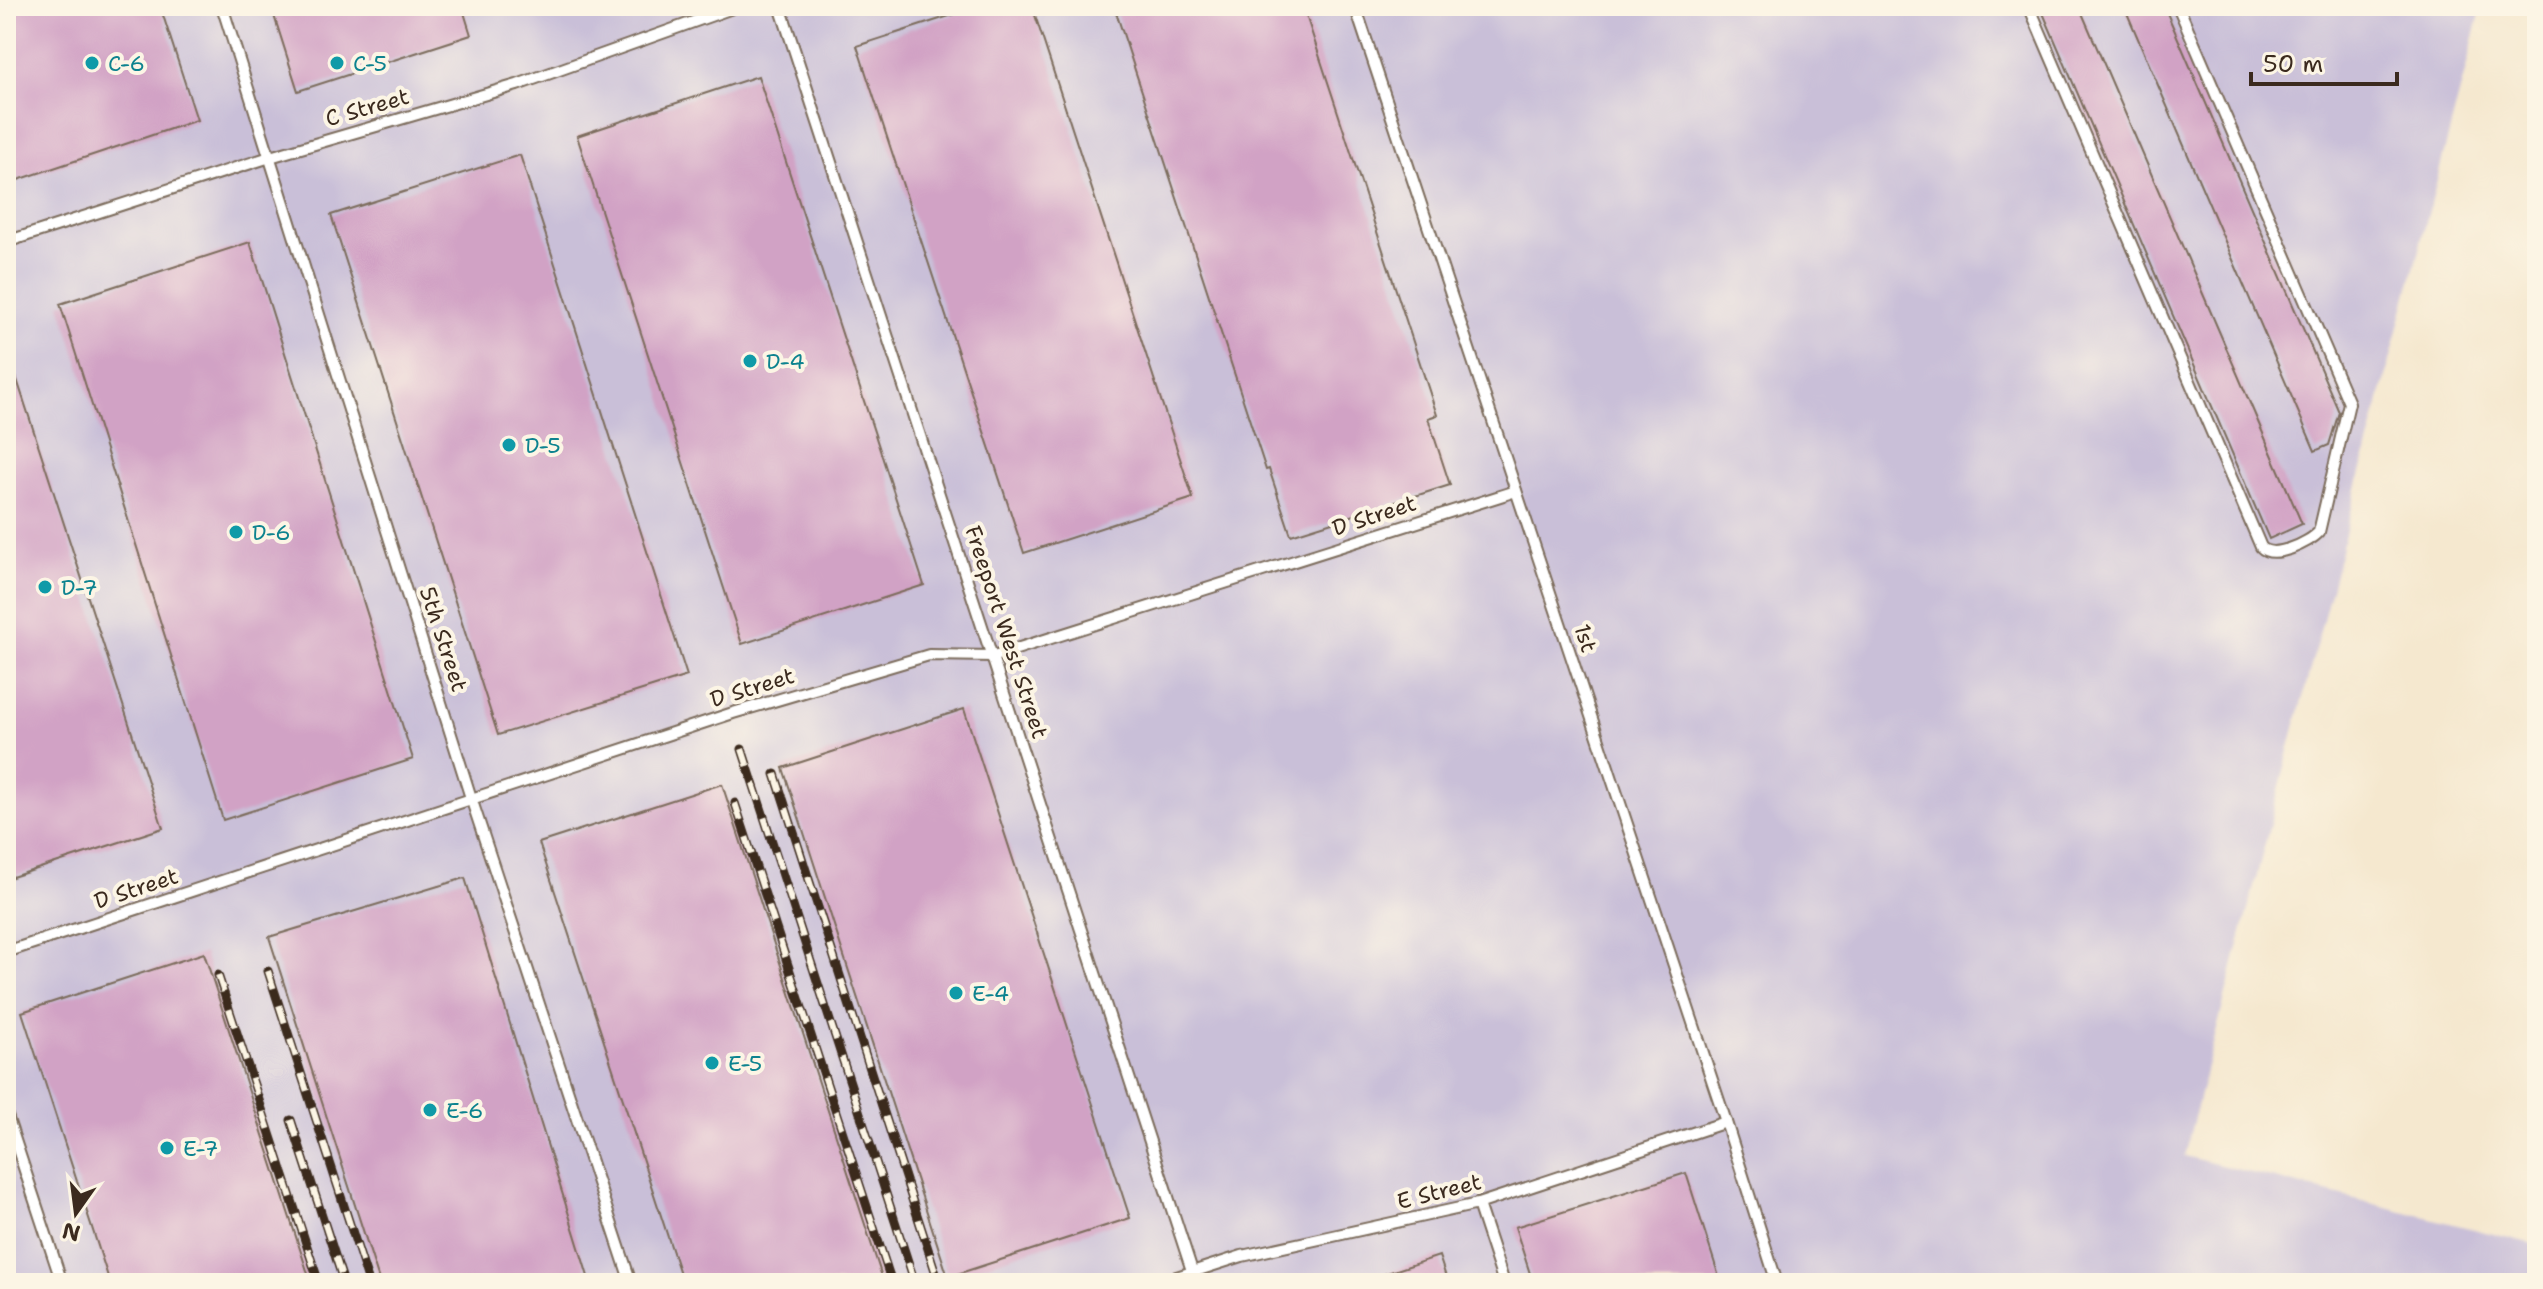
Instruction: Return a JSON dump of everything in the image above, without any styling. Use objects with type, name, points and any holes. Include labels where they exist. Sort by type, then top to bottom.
[{"type":"lane","name":"5th Street","points":[[222,6],[471,798],[631,1283]]},
{"type":"lane","name":"C Street","points":[[6,242],[270,157],[517,85],[738,6]]},
{"type":"lane","name":"Freeport West Street","points":[[780,6],[1194,1277]]},
{"type":"lane","name":"1st","points":[[1355,6],[1777,1283]]},
{"type":"lane","points":[[2029,6],[2261,547],[2273,554],[2313,539],[2319,532],[2349,403],[2178,6]]},
{"type":"lane","name":"D Street","points":[[6,952],[733,713],[929,655],[994,656],[1516,491]]},
{"type":"lane","points":[[6,1113],[62,1283]]},
{"type":"lane","name":"E Street","points":[[1158,1283],[1194,1277],[1242,1256],[1478,1204],[1726,1122]]},
{"type":"lane","points":[[1478,1204],[1504,1283]]},
{"type":"shaded area","points":[[6,6],[2482,6],[2184,1156],[2537,1245],[2537,1283],[6,1283]]},
{"type":"building","name":"C-6","points":[[6,6],[160,6],[197,120],[18,180],[6,143]]},
{"type":"building","name":"C-5","points":[[271,6],[462,6],[471,35],[298,91]]},
{"type":"building","points":[[980,6],[1032,6],[1193,498],[1024,553],[857,46]]},
{"type":"building","points":[[1114,6],[1303,6],[1437,415],[1428,418],[1450,485],[1291,535],[1269,469],[1266,470]]},
{"type":"building","points":[[2040,6],[2079,6],[2302,524],[2269,539]]},
{"type":"building","points":[[2124,6],[2164,6],[2339,412],[2329,445],[2315,451]]},
{"type":"building","name":"D-4","points":[[758,76],[924,585],[742,644],[577,136]]},
{"type":"building","name":"D-5","points":[[520,155],[687,676],[498,735],[331,215]]},
{"type":"building","name":"D-6","points":[[250,242],[413,759],[223,820],[60,304]]},
{"type":"building","name":"D-7","points":[[9,355],[163,828],[6,879],[6,356]]},
{"type":"building","name":"E-4","points":[[964,709],[1130,1218],[948,1277],[783,768]]},
{"type":"building","name":"E-5","points":[[722,784],[884,1283],[683,1283],[539,843]]},
{"type":"building","name":"E-6","points":[[465,878],[590,1283],[380,1283],[269,937]]},
{"type":"building","name":"E-7","points":[[204,953],[311,1283],[110,1283],[22,1012]]},
{"type":"building","points":[[1686,1173],[1721,1283],[1533,1283],[1515,1227]]},
{"type":"building","points":[[1439,1256],[1448,1283],[1366,1283],[1366,1280]]},
{"type":"railway","points":[[742,749],[915,1283]]},
{"type":"railway","points":[[775,774],[939,1283]]},
{"type":"railway","points":[[735,803],[892,1283]]},
{"type":"railway","points":[[268,971],[369,1283]]},
{"type":"railway","points":[[218,975],[319,1283]]},
{"type":"railway","points":[[291,1120],[344,1283]]},
{"type":"place","name":"C-6","points":[[92,63]]},
{"type":"place","name":"C-5","points":[[337,63]]},
{"type":"place","name":"D-4","points":[[750,361]]},
{"type":"place","name":"D-5","points":[[509,445]]},
{"type":"place","name":"D-6","points":[[236,532]]},
{"type":"place","name":"D-7","points":[[45,587]]},
{"type":"place","name":"E-4","points":[[956,993]]},
{"type":"place","name":"E-5","points":[[712,1063]]},
{"type":"place","name":"E-6","points":[[430,1110]]},
{"type":"place","name":"E-7","points":[[167,1148]]}]
